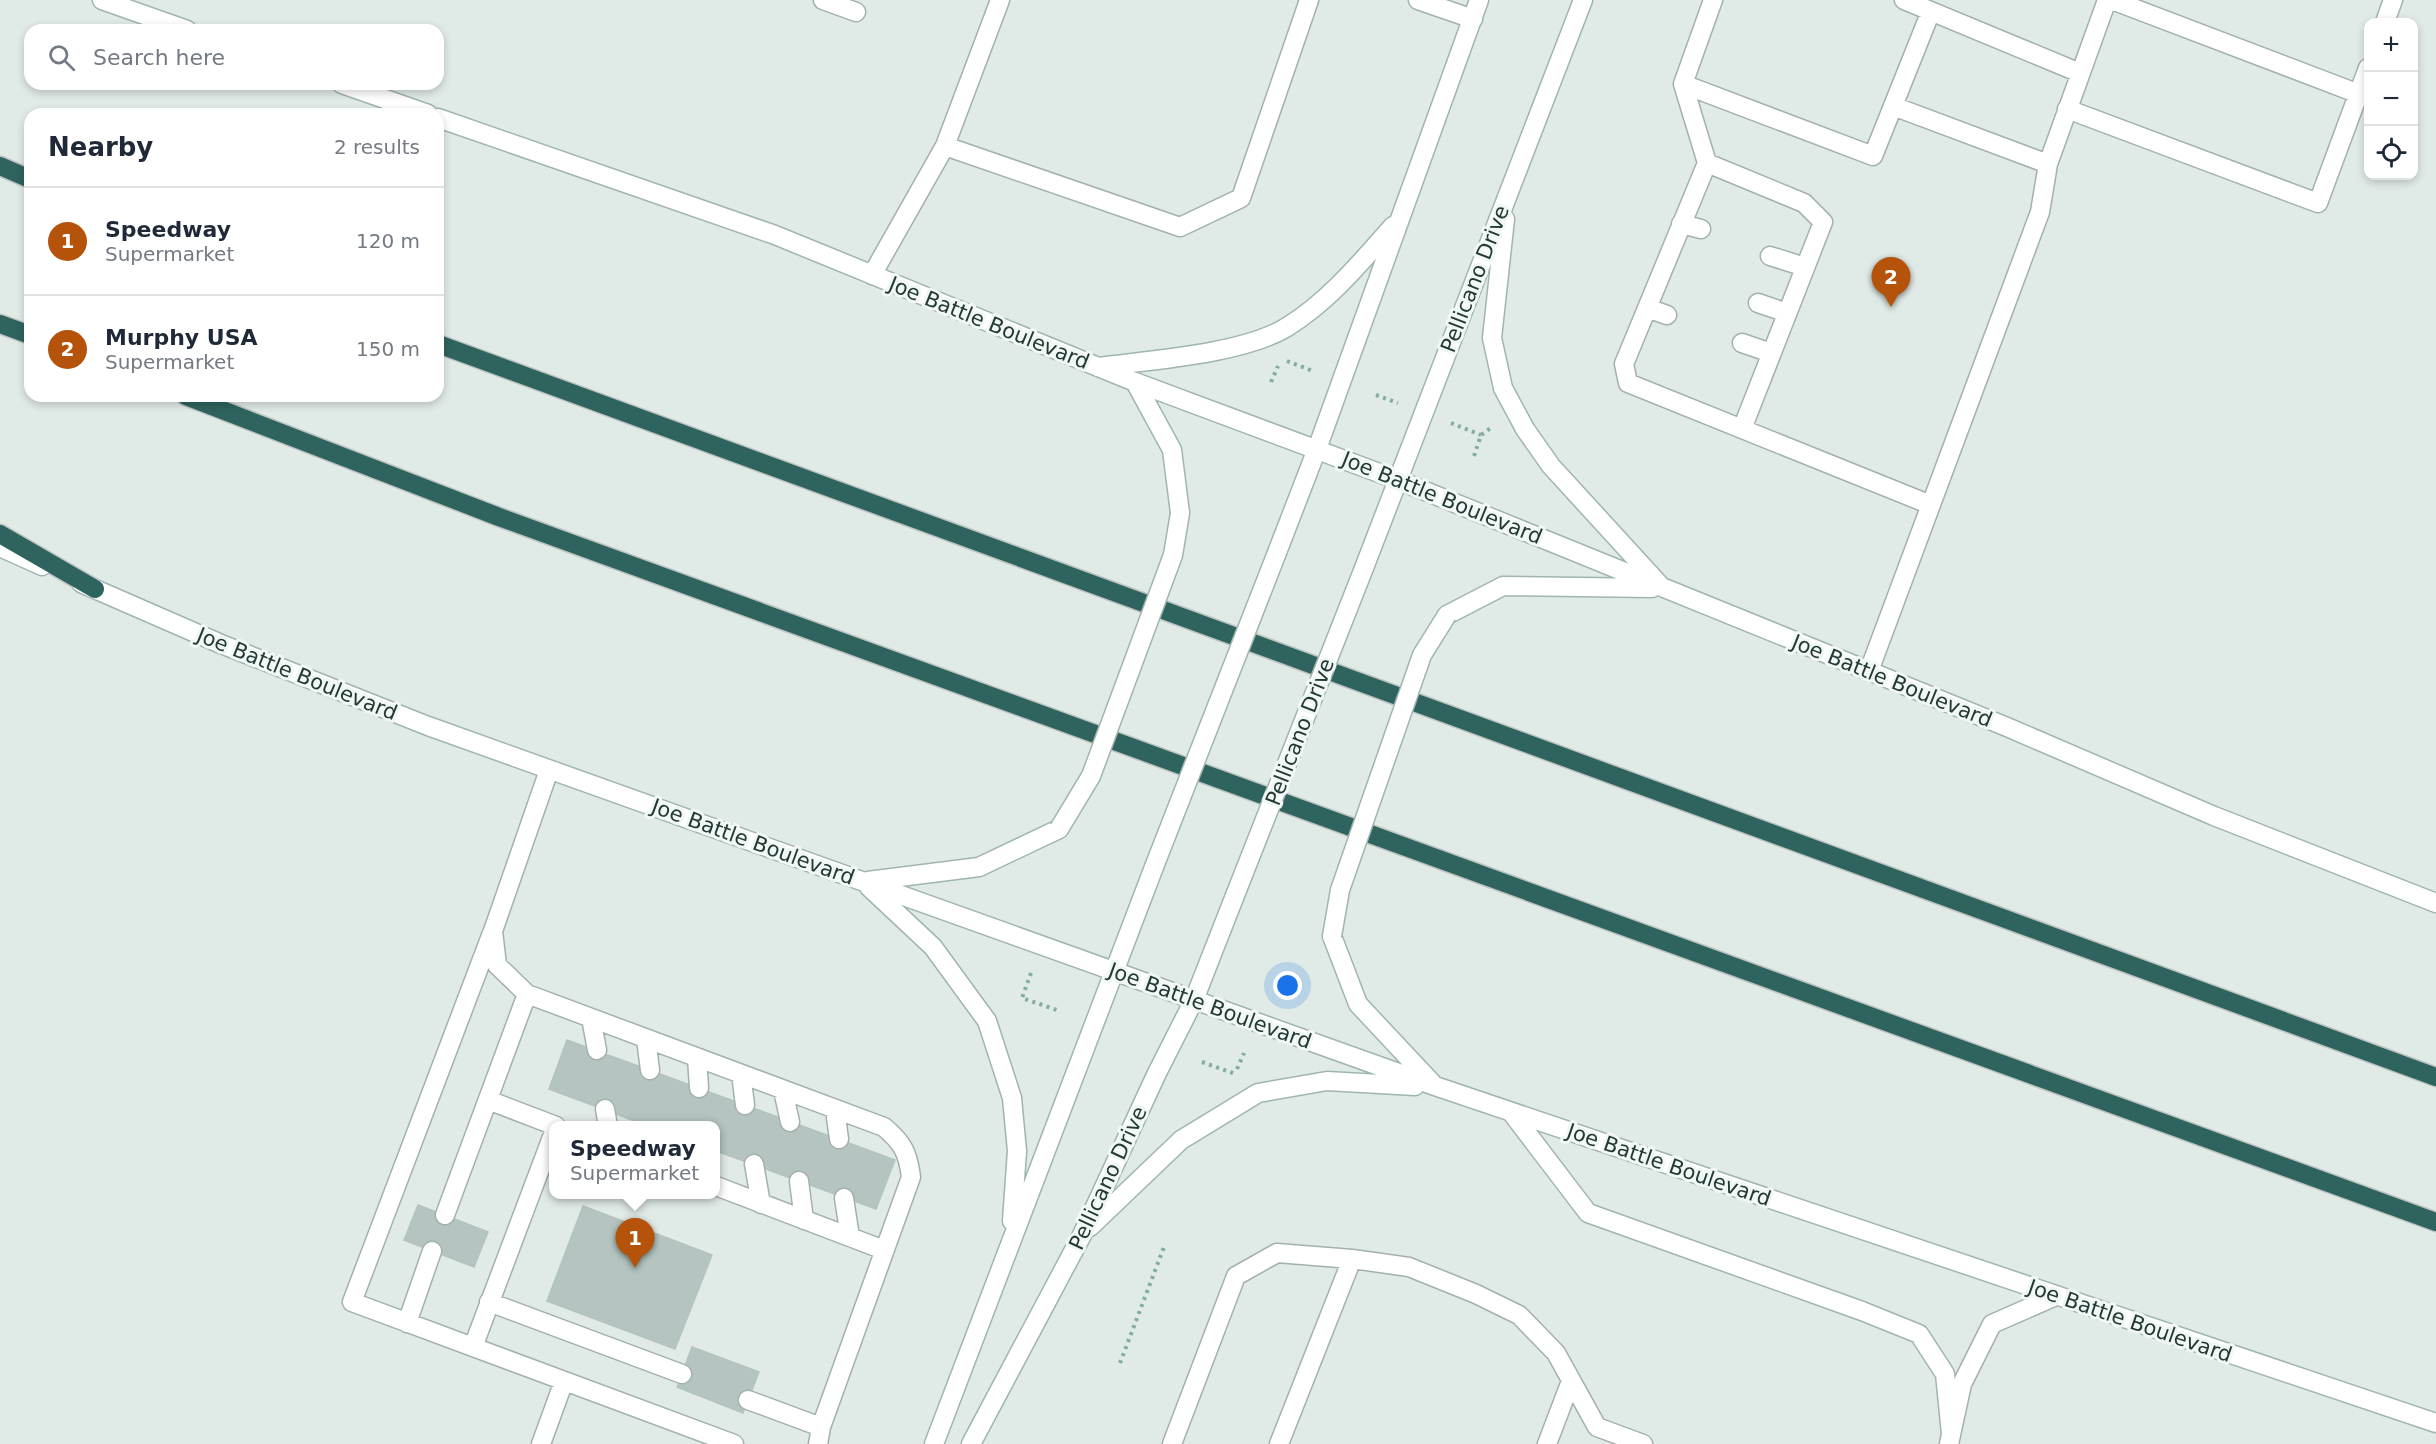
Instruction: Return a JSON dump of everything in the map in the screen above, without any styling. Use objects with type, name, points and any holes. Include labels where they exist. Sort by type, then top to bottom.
[{"type":"highway","points":[[0,166],[24,176]]},
{"type":"highway","points":[[0,324],[24,334]]},
{"type":"highway","points":[[444,346],[2436,1077]]},
{"type":"highway","points":[[202,402],[511,521],[2436,1222]]},
{"type":"highway","points":[[0,534],[95,589]]},
{"type":"main road","points":[[102,0],[170,24]]},
{"type":"main road","points":[[823,0],[856,12]]},
{"type":"main road","points":[[872,275],[945,146],[1000,0]]},
{"type":"main road","points":[[945,146],[1180,227],[1241,198],[1309,0]]},
{"type":"main road","points":[[1418,0],[1473,19]]},
{"type":"main road","points":[[934,1444],[1154,867],[1317,449],[1479,0]]},
{"type":"main road","name":"Pellicano Drive","points":[[971,1444],[1082,1235],[1157,1073],[1194,1000],[1584,0]]},
{"type":"main road","points":[[1713,0],[1683,84],[1707,163],[1681,224],[1672,270],[1647,308],[1624,364],[1628,383],[1930,505]]},
{"type":"main road","points":[[1904,0],[2080,73]]},
{"type":"main road","points":[[1869,671],[2040,212],[2048,164],[2107,0]]},
{"type":"main road","points":[[2112,0],[2359,93]]},
{"type":"main road","points":[[2386,18],[2393,0]]},
{"type":"main road","points":[[1683,84],[1873,156],[1931,11]]},
{"type":"main road","points":[[2067,109],[2318,203],[2367,72]]},
{"type":"main road","points":[[359,90],[411,108]]},
{"type":"main road","points":[[1893,106],[2048,164]]},
{"type":"main road","name":"Joe Battle Boulevard","points":[[444,120],[775,235],[1098,368],[1398,480],[2007,727],[2214,816],[2436,903]]},
{"type":"main road","points":[[1707,163],[1804,203],[1823,222],[1742,429]]},
{"type":"main road","points":[[1509,193],[1492,338],[1503,388],[1525,429],[1551,466],[1662,588]]},
{"type":"main road","points":[[1098,368],[1231,348],[1286,328],[1339,287],[1401,218]]},
{"type":"main road","points":[[1681,224],[1701,230]]},
{"type":"main road","points":[[1770,256],[1805,267]]},
{"type":"main road","points":[[1758,303],[1787,313]]},
{"type":"main road","points":[[1647,308],[1666,315]]},
{"type":"main road","points":[[1742,343],[1771,353]]},
{"type":"main road","points":[[863,882],[979,867],[1059,830],[1091,776],[1173,555],[1180,513],[1172,450],[1135,382]]},
{"type":"main road","name":"Joe Battle Boulevard","points":[[0,547],[221,644],[428,726],[549,770],[1435,1086],[2436,1423]]},
{"type":"main road","points":[[1435,1086],[1358,1004],[1332,936],[1340,890],[1422,655],[1447,615],[1503,586],[1662,588]]},
{"type":"main road","points":[[549,770],[492,931],[352,1302],[734,1444]]},
{"type":"main road","points":[[863,882],[933,947],[987,1021],[1012,1098],[1017,1151],[1011,1240]]},
{"type":"main road","points":[[492,931],[497,965],[527,993],[884,1127],[899,1139],[909,1158],[911,1177],[819,1436],[748,1400]]},
{"type":"main road","points":[[445,1215],[527,993]]},
{"type":"main road","points":[[591,1018],[597,1050]]},
{"type":"main road","points":[[646,1039],[650,1070]]},
{"type":"main road","points":[[697,1058],[699,1088]]},
{"type":"main road","points":[[741,1074],[745,1105]]},
{"type":"main road","points":[[1082,1235],[1181,1140],[1258,1093],[1327,1082],[1435,1086]]},
{"type":"main road","points":[[783,1090],[790,1122]]},
{"type":"main road","points":[[488,1100],[549,1122]]},
{"type":"main road","points":[[836,1110],[839,1139]]},
{"type":"main road","points":[[1511,1112],[1588,1212],[1862,1311],[1919,1334],[1945,1374],[1950,1439]]},
{"type":"main road","points":[[473,1347],[549,1145]]},
{"type":"main road","points":[[754,1164],[761,1204]]},
{"type":"main road","points":[[799,1181],[804,1220]]},
{"type":"main road","points":[[720,1188],[884,1250]]},
{"type":"main road","points":[[844,1198],[850,1237]]},
{"type":"main road","points":[[407,1323],[432,1251]]},
{"type":"main road","points":[[1172,1444],[1236,1276],[1277,1253],[1352,1258],[1409,1267],[1476,1294],[1519,1315],[1556,1353],[1596,1427],[1643,1444]]},
{"type":"main road","points":[[1279,1444],[1352,1258]]},
{"type":"main road","points":[[1950,1439],[1962,1384],[1992,1324],[2056,1296]]},
{"type":"main road","points":[[489,1302],[682,1374]]},
{"type":"main road","points":[[545,1443],[564,1381]]},
{"type":"main road","points":[[1547,1444],[1571,1381]]},
{"type":"path","points":[[1280,359],[1313,371]]},
{"type":"path","points":[[1376,395],[1402,405]]},
{"type":"path","points":[[1449,423],[1481,435]]},
{"type":"path","points":[[1474,456],[1481,435],[1498,423]]},
{"type":"path","points":[[1031,972],[1022,998],[1060,1011]]},
{"type":"path","points":[[1202,1062],[1235,1074],[1244,1053]]},
{"type":"path","points":[[1120,1363],[1164,1247]]},
{"type":"building","points":[[567,1040],[895,1160],[876,1209],[720,1152],[720,1121],[635,1121],[549,1089]]},
{"type":"building","points":[[418,1205],[488,1232],[474,1267],[404,1240]]},
{"type":"building","points":[[583,1206],[712,1255],[675,1349],[547,1301]]},
{"type":"building","points":[[692,1347],[759,1372],[743,1413],[677,1387]]},
{"type":"place","name":"Murphy USA","points":[[1891,307]]},
{"type":"place","name":"Speedway","points":[[635,1268]]}]
